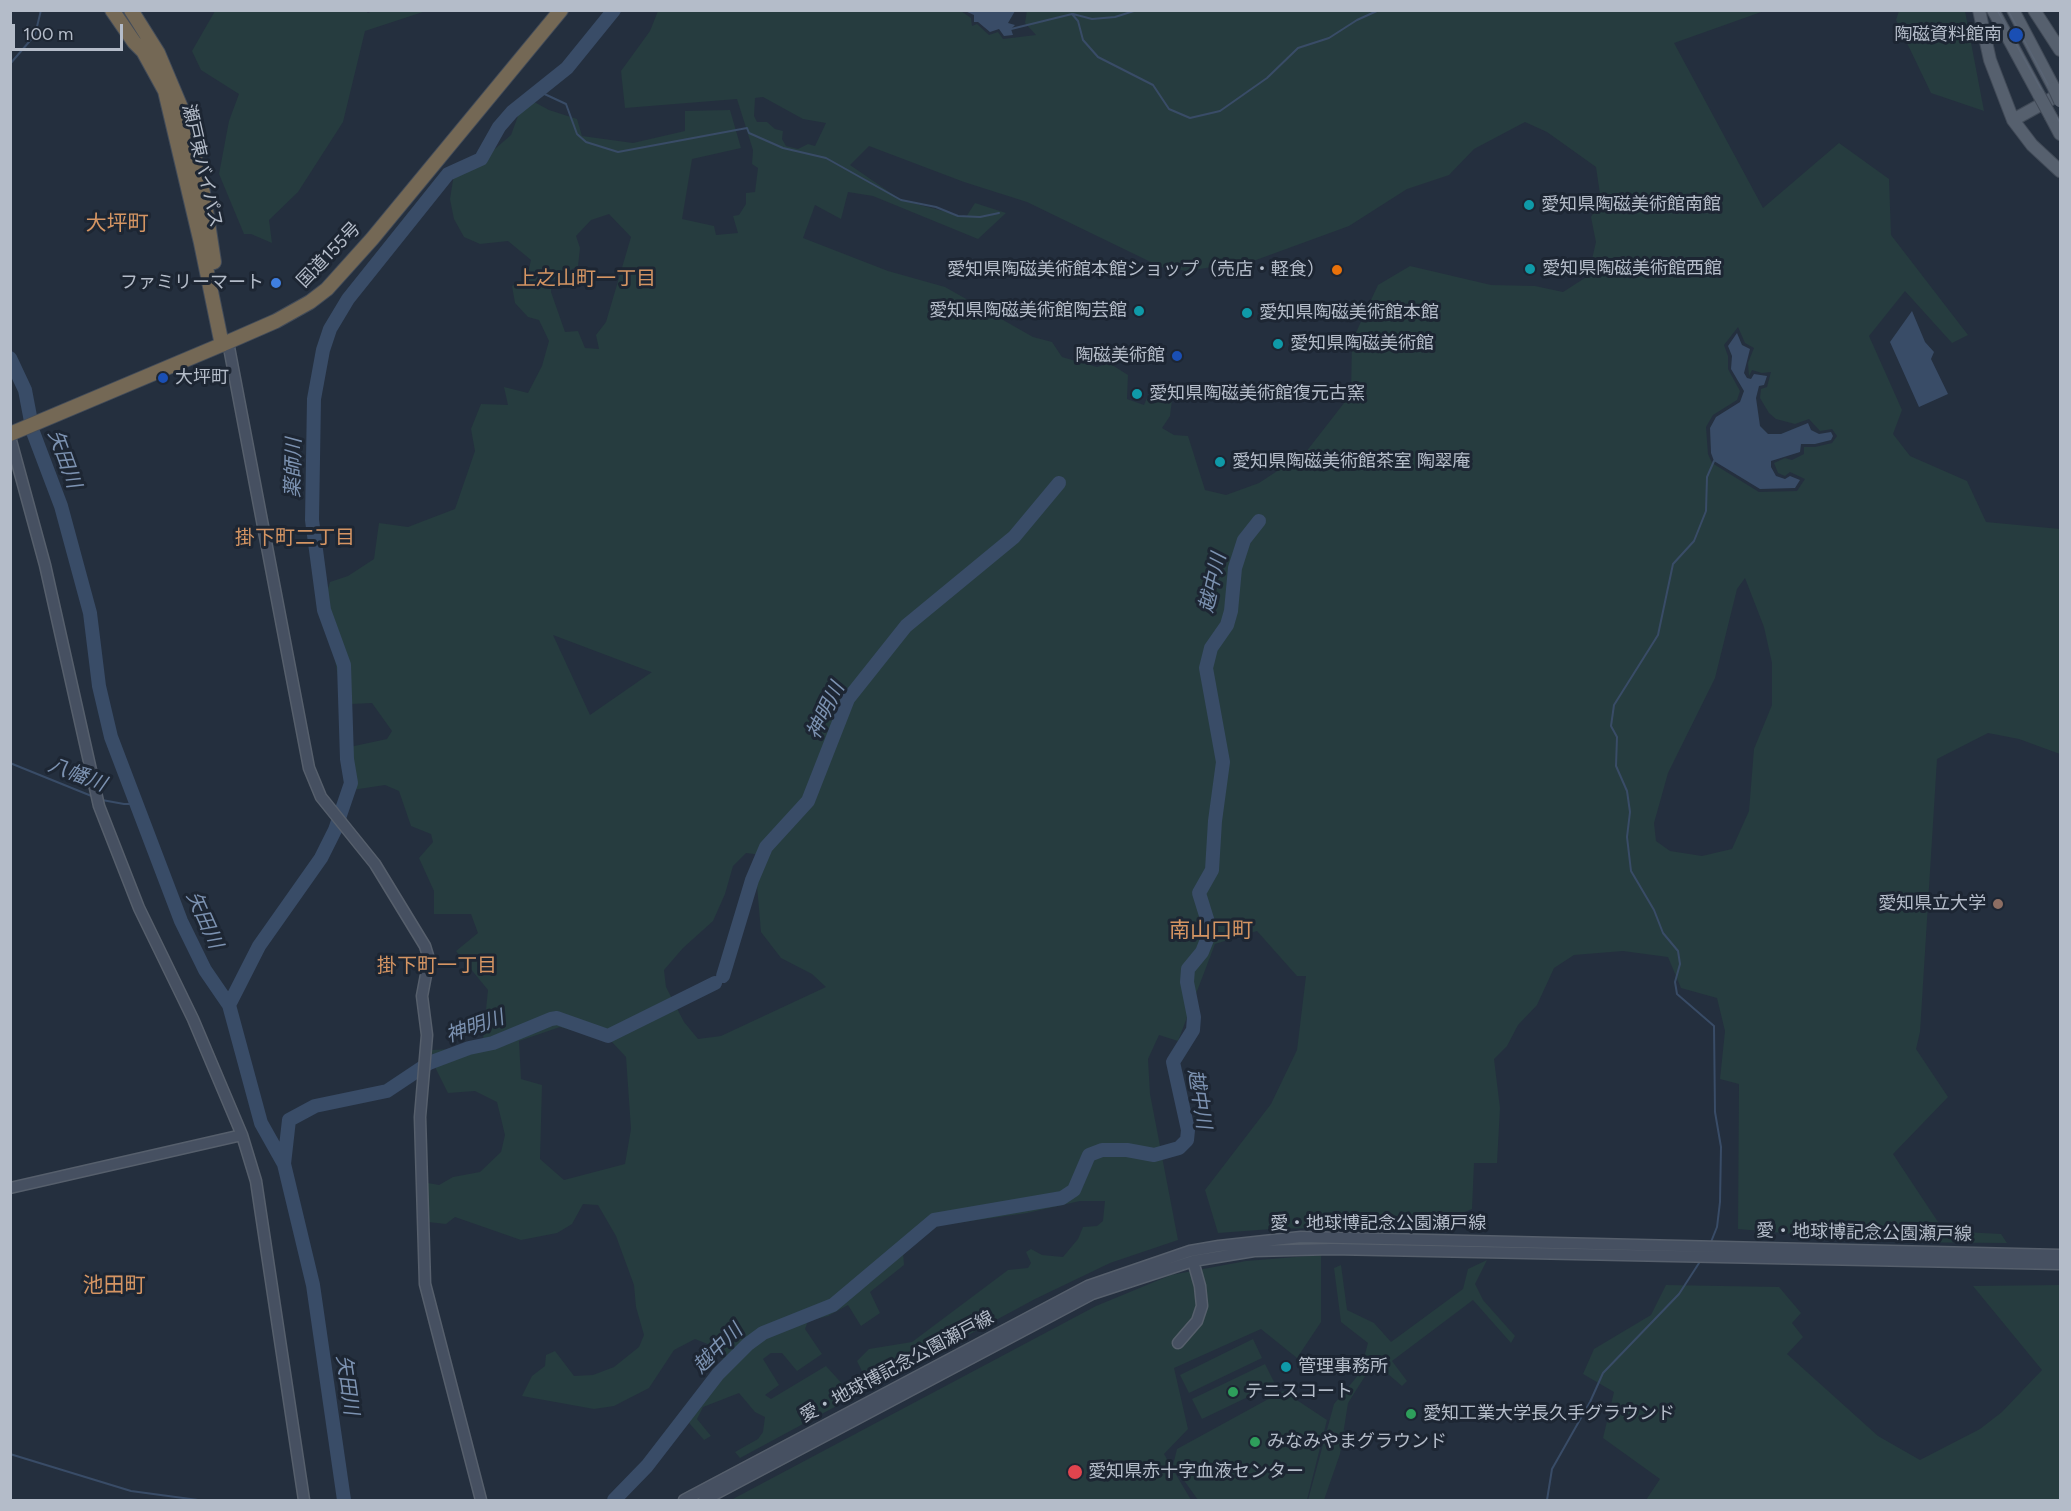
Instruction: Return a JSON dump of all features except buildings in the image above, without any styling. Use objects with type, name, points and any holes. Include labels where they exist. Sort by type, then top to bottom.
[{"type":"highway","name":"瀬戸東バイパス","points":[[112,10],[143,51],[165,91],[225,344]]},
{"type":"highway","name":"瀬戸東バイパス","points":[[131,10],[158,53],[185,117],[204,197],[225,344]]},
{"type":"highway","name":"国道155号","points":[[11,435],[225,344],[296,311],[327,289],[372,239],[561,10]]},
{"type":"main road","points":[[1979,10],[1990,60],[2013,120],[2032,145],[2061,171]]},
{"type":"main road","points":[[1993,10],[2061,134]]},
{"type":"main road","points":[[2013,10],[2061,101]]},
{"type":"main road","points":[[2034,10],[2061,50]]},
{"type":"main road","points":[[2013,120],[2057,91]]},
{"type":"main road","points":[[225,344],[309,768],[321,797],[375,864],[425,946],[429,959],[422,996],[427,1035],[420,1117],[425,1284],[481,1500]]},
{"type":"main road","points":[[11,435],[45,565],[97,797],[139,908],[193,1019],[242,1135],[256,1181],[304,1500]]},
{"type":"main road","points":[[10,1188],[242,1135]]},
{"type":"main road","name":"愛・地球博記念公園瀬戸線","points":[[684,1500],[1078,1291],[1190,1251],[1254,1240],[1301,1237],[1601,1250]]},
{"type":"main road","name":"愛・地球博記念公園瀬戸線","points":[[704,1500],[1092,1294],[1193,1261],[1254,1251],[1332,1249],[2061,1255]]},
{"type":"main road","name":"愛・地球博記念公園瀬戸線","points":[[1721,1252],[2061,1264]]},
{"type":"main road","points":[[1178,1342],[1197,1321],[1202,1306],[1200,1286],[1193,1261]]},
{"type":"green space","points":[[365,10],[368,13],[374,10],[426,11],[365,31],[343,122],[298,192],[269,220],[272,243],[251,234],[244,234],[219,174],[229,121],[239,94],[201,70],[192,51],[215,11]]},
{"type":"green space","points":[[1027,10],[1764,11],[1674,43],[1763,208],[1839,143],[1889,179],[1891,235],[1968,335],[1952,343],[1905,291],[1869,336],[1902,410],[1893,434],[1910,456],[1967,481],[1986,522],[2060,529],[2060,754],[2019,739],[1988,733],[1937,759],[1920,1032],[1916,1049],[1948,1097],[1893,1154],[1944,1231],[2001,1234],[2007,1243],[1885,1242],[1738,1229],[1739,1084],[1720,1079],[1725,1031],[1717,998],[1681,988],[1668,957],[1623,951],[1574,955],[1554,968],[1537,1005],[1518,1025],[1507,1046],[1494,1059],[1500,1108],[1497,1163],[1474,1163],[1472,1209],[1435,1225],[1272,1229],[1218,1233],[1205,1190],[1271,1104],[1297,1050],[1306,976],[1297,976],[1257,931],[1215,944],[1178,1041],[1159,1035],[1148,1059],[1150,1094],[1178,1240],[1110,1263],[1035,1299],[740,1458],[735,1452],[758,1439],[763,1432],[765,1417],[755,1412],[739,1393],[703,1407],[697,1419],[711,1436],[704,1440],[687,1418],[726,1370],[720,1349],[695,1339],[674,1350],[649,1388],[614,1406],[594,1409],[522,1396],[532,1376],[545,1366],[546,1355],[555,1351],[574,1376],[593,1375],[614,1367],[639,1347],[644,1335],[636,1307],[634,1285],[616,1236],[598,1205],[583,1204],[572,1224],[557,1233],[521,1240],[455,1217],[446,1224],[428,1222],[428,1183],[439,1185],[453,1177],[480,1172],[501,1152],[505,1135],[497,1102],[475,1091],[448,1093],[429,1055],[430,1050],[482,1048],[488,990],[456,951],[478,933],[471,914],[434,914],[434,891],[419,858],[433,842],[431,834],[411,826],[399,791],[385,785],[352,790],[345,748],[387,739],[392,731],[372,703],[351,704],[340,690],[325,598],[330,582],[348,576],[374,559],[379,523],[408,527],[455,509],[475,451],[471,429],[481,404],[508,405],[504,387],[528,393],[542,366],[549,341],[539,320],[528,317],[515,303],[512,286],[527,277],[531,260],[508,241],[480,244],[464,237],[454,219],[450,199],[454,174],[480,162],[511,135],[525,97],[549,110],[577,119],[582,136],[633,143],[685,131],[685,111],[730,110],[741,148],[692,159],[682,219],[714,226],[716,235],[738,233],[733,216],[739,215],[746,204],[746,193],[755,192],[758,168],[752,164],[753,150],[737,99],[625,108],[621,71],[650,31],[658,11],[961,11],[971,18],[972,26],[977,24],[989,35],[998,32],[1003,39],[1036,35],[1025,23]],"holes":[[[763,97],[803,119],[826,123],[815,146],[808,144],[798,149],[786,146],[782,139],[783,131],[775,129],[767,122],[757,122],[754,116],[755,98]],[[1525,122],[1547,132],[1596,167],[1601,201],[1591,217],[1596,242],[1588,276],[1563,292],[1535,286],[1491,285],[1410,266],[1378,285],[1352,341],[1351,394],[1306,452],[1259,483],[1226,495],[1205,490],[1188,436],[1174,435],[1162,428],[1170,416],[1172,400],[1165,387],[1152,386],[1144,405],[1127,399],[1128,375],[1109,363],[1097,367],[1062,357],[1052,342],[1033,337],[945,287],[888,271],[803,238],[815,205],[841,219],[848,192],[873,196],[978,239],[1006,213],[975,203],[966,217],[901,200],[850,165],[869,146],[964,182],[1027,202],[1161,267],[1187,271],[1256,260],[1349,226],[1407,189],[1449,175],[1474,149]],[[609,214],[631,237],[606,322],[596,335],[599,349],[585,348],[578,331],[565,332],[551,292],[551,281],[578,266],[580,248],[576,236],[591,220]],[[1738,327],[1745,343],[1754,348],[1748,363],[1749,376],[1752,370],[1762,373],[1771,372],[1767,387],[1761,389],[1760,398],[1769,413],[1776,419],[1795,424],[1809,419],[1820,431],[1832,429],[1837,436],[1832,443],[1804,447],[1804,454],[1792,460],[1785,458],[1774,463],[1778,473],[1785,476],[1790,472],[1805,479],[1797,491],[1759,492],[1712,463],[1708,454],[1706,427],[1713,415],[1737,400],[1740,391],[1728,369],[1728,356],[1724,345]],[[1745,578],[1764,627],[1772,663],[1772,705],[1754,749],[1749,811],[1732,849],[1702,856],[1670,851],[1656,841],[1654,823],[1668,773],[1715,678],[1737,589]],[[553,635],[651,672],[590,715]],[[746,853],[762,855],[757,885],[761,932],[781,958],[812,974],[826,987],[721,1036],[698,1039],[684,1022],[666,987],[664,970],[683,948],[713,921],[725,894],[733,866]],[[560,1027],[611,1041],[626,1057],[631,1129],[625,1164],[564,1180],[540,1159],[542,1085],[521,1079],[519,1041]],[[1080,1201],[1105,1201],[1103,1221],[1097,1226],[1083,1227],[1078,1239],[1063,1257],[1042,1255],[1031,1249],[1026,1252],[1031,1263],[1028,1268],[1008,1270],[912,1342],[869,1349],[857,1361],[864,1375],[845,1387],[826,1366],[771,1399],[765,1395],[779,1385],[763,1359],[771,1353],[782,1353],[797,1371],[822,1354],[805,1329],[808,1321],[828,1316],[848,1305],[861,1326],[880,1313],[870,1292],[904,1265],[903,1252],[935,1226],[1027,1213]]]},
{"type":"green space","points":[[1899,11],[1965,11],[1984,111],[1931,93],[1896,20]]},
{"type":"green space","points":[[1321,1255],[1321,1322],[1297,1358],[1261,1329],[1174,1368],[1188,1429],[1164,1454],[1191,1500],[731,1500],[1096,1306],[1171,1275],[1246,1261]]},
{"type":"green space","points":[[1487,1260],[1475,1284],[1483,1300],[1515,1336],[1511,1343],[1473,1300],[1392,1361],[1407,1381],[1402,1386],[1374,1362],[1348,1403],[1340,1454],[1324,1500],[1308,1500],[1334,1404],[1360,1373],[1368,1343],[1341,1322],[1334,1268],[1341,1265],[1347,1310],[1374,1323],[1391,1342],[1463,1289],[1468,1269]]},
{"type":"green space","points":[[1666,1285],[1779,1287],[1801,1313],[1792,1323],[1803,1337],[1787,1354],[1878,1436],[1920,1460],[1980,1429],[2002,1412],[2042,1370],[1973,1286],[2060,1285],[2060,1500],[1646,1500],[1660,1479],[1603,1438],[1614,1392],[1583,1374],[1594,1349],[1651,1315]]},
{"type":"green space","points":[[1253,1339],[1262,1358],[1189,1393],[1180,1375]]},
{"type":"green space","name":"テニスコート","points":[[1265,1364],[1275,1384],[1202,1419],[1192,1399]]},
{"type":"green space","name":"みなみやまグラウンド","points":[[1283,1391],[1327,1420],[1307,1500],[1198,1500],[1173,1465],[1177,1449]]},
{"type":"water","points":[[965,11],[1015,11],[1008,23],[1015,25],[1011,29],[1013,35],[1004,36],[999,29],[990,32],[978,22],[974,22],[974,15]]},
{"type":"water","points":[[1912,311],[1925,342],[1934,352],[1931,359],[1948,394],[1919,407],[1890,342]]},
{"type":"water","points":[[1737,333],[1742,345],[1750,349],[1744,373],[1747,378],[1751,379],[1754,374],[1767,376],[1764,385],[1759,386],[1756,398],[1760,426],[1768,434],[1781,434],[1808,423],[1811,430],[1819,434],[1831,432],[1833,436],[1831,440],[1815,444],[1801,444],[1800,452],[1771,461],[1771,467],[1776,476],[1785,479],[1790,476],[1800,480],[1795,488],[1760,489],[1714,461],[1711,453],[1710,428],[1716,417],[1740,402],[1744,391],[1731,369],[1732,356],[1728,346]]},
{"type":"waterway","points":[[10,64],[35,35],[41,10]]},
{"type":"waterway","name":"薬師川","points":[[229,1005],[259,946],[321,858],[335,830],[351,783],[347,759],[344,665],[324,610],[312,520],[314,399],[323,350],[330,329],[348,299],[448,174],[481,159],[499,127],[512,112],[567,68],[614,10]]},
{"type":"waterway","points":[[1073,14],[1092,19],[1115,17],[1137,10]]},
{"type":"waterway","points":[[1011,29],[1072,14],[1078,21],[1083,40],[1098,57],[1153,85],[1169,109],[1190,118],[1220,111],[1267,78],[1298,48],[1329,38],[1357,20],[1379,10]]},
{"type":"waterway","points":[[538,91],[566,104],[577,134],[586,142],[618,152],[747,128],[749,133],[783,148],[826,158],[901,200],[936,207],[958,216],[980,217],[999,213]]},
{"type":"waterway","name":"矢田川","points":[[10,358],[25,390],[33,432],[61,506],[90,613],[99,686],[111,737],[181,921],[205,970],[229,1005],[261,1123],[284,1164],[313,1285],[344,1500]]},
{"type":"waterway","points":[[1711,1242],[1717,1227],[1720,1202],[1721,1147],[1715,1112],[1714,1026],[1677,994],[1675,982],[1680,964],[1678,951],[1663,933],[1654,910],[1631,871],[1627,837],[1630,812],[1627,791],[1616,766],[1617,737],[1611,726],[1614,705],[1658,635],[1673,564],[1694,541],[1706,511],[1707,477],[1714,461]]},
{"type":"waterway","name":"神明川","points":[[723,976],[752,880],[766,847],[808,801],[848,699],[906,626],[1014,537],[1059,483]]},
{"type":"waterway","name":"越中川","points":[[614,1500],[647,1466],[718,1374],[748,1344],[763,1333],[833,1305],[934,1220],[1062,1198],[1074,1190],[1089,1155],[1102,1150],[1127,1150],[1154,1155],[1179,1148],[1187,1140],[1188,1130],[1173,1062],[1193,1030],[1194,1017],[1187,982],[1188,969],[1202,952],[1208,937],[1208,922],[1199,893],[1212,870],[1215,821],[1223,762],[1206,668],[1211,648],[1227,625],[1231,611],[1235,568],[1244,540],[1259,521]]},
{"type":"waterway","name":"八幡川","points":[[10,763],[94,797]]},
{"type":"waterway","name":"八幡川","points":[[102,800],[124,804],[132,804],[135,800]]},
{"type":"waterway","points":[[715,983],[723,976]]},
{"type":"waterway","name":"神明川","points":[[284,1164],[289,1120],[315,1106],[387,1091],[429,1063],[469,1048],[493,1043],[551,1019],[557,1018],[608,1036],[715,983]]},
{"type":"waterway","points":[[1547,1500],[1552,1469],[1590,1402],[1603,1373],[1679,1294],[1701,1260]]},
{"type":"waterway","points":[[10,1454],[131,1491],[198,1500]]},
{"type":"tram line","points":[[1997,10],[2060,123]]},
{"type":"tram line","points":[[2008,10],[2060,107]]},
{"type":"place","name":"陶磁資料館南","points":[[2016,35]]},
{"type":"place","name":"愛知県陶磁美術館南館","points":[[1529,205]]},
{"type":"place","name":"愛知県陶磁美術館西館","points":[[1530,269]]},
{"type":"place","name":"愛知県陶磁美術館本館ショップ（売店・軽食）","points":[[1337,270]]},
{"type":"place","name":"ファミリーマート","points":[[276,283]]},
{"type":"place","name":"愛知県陶磁美術館陶芸館","points":[[1139,311]]},
{"type":"place","name":"愛知県陶磁美術館本館","points":[[1247,313]]},
{"type":"place","name":"愛知県陶磁美術館","points":[[1278,344]]},
{"type":"place","name":"陶磁美術館","points":[[1177,356]]},
{"type":"place","name":"大坪町","points":[[163,378]]},
{"type":"place","name":"愛知県陶磁美術館復元古窯","points":[[1137,394]]},
{"type":"place","name":"愛知県陶磁美術館茶室 陶翠庵","points":[[1220,462]]},
{"type":"place","name":"愛知県立大学","points":[[1998,904]]},
{"type":"place","name":"管理事務所","points":[[1286,1367]]},
{"type":"place","name":"テニスコート","points":[[1233,1392]]},
{"type":"place","name":"愛知工業大学長久手グラウンド","points":[[1411,1414]]},
{"type":"place","name":"みなみやまグラウンド","points":[[1255,1442]]},
{"type":"place","name":"愛知県赤十字血液センター","points":[[1075,1472]]},
{"type":"district","name":"大坪町","points":[[117,224]]},
{"type":"district","name":"上之山町一丁目","points":[[586,279]]},
{"type":"district","name":"掛下町二丁目","points":[[295,538]]},
{"type":"district","name":"南山口町","points":[[1211,931]]},
{"type":"district","name":"掛下町一丁目","points":[[437,966]]},
{"type":"district","name":"池田町","points":[[114,1286]]}]
